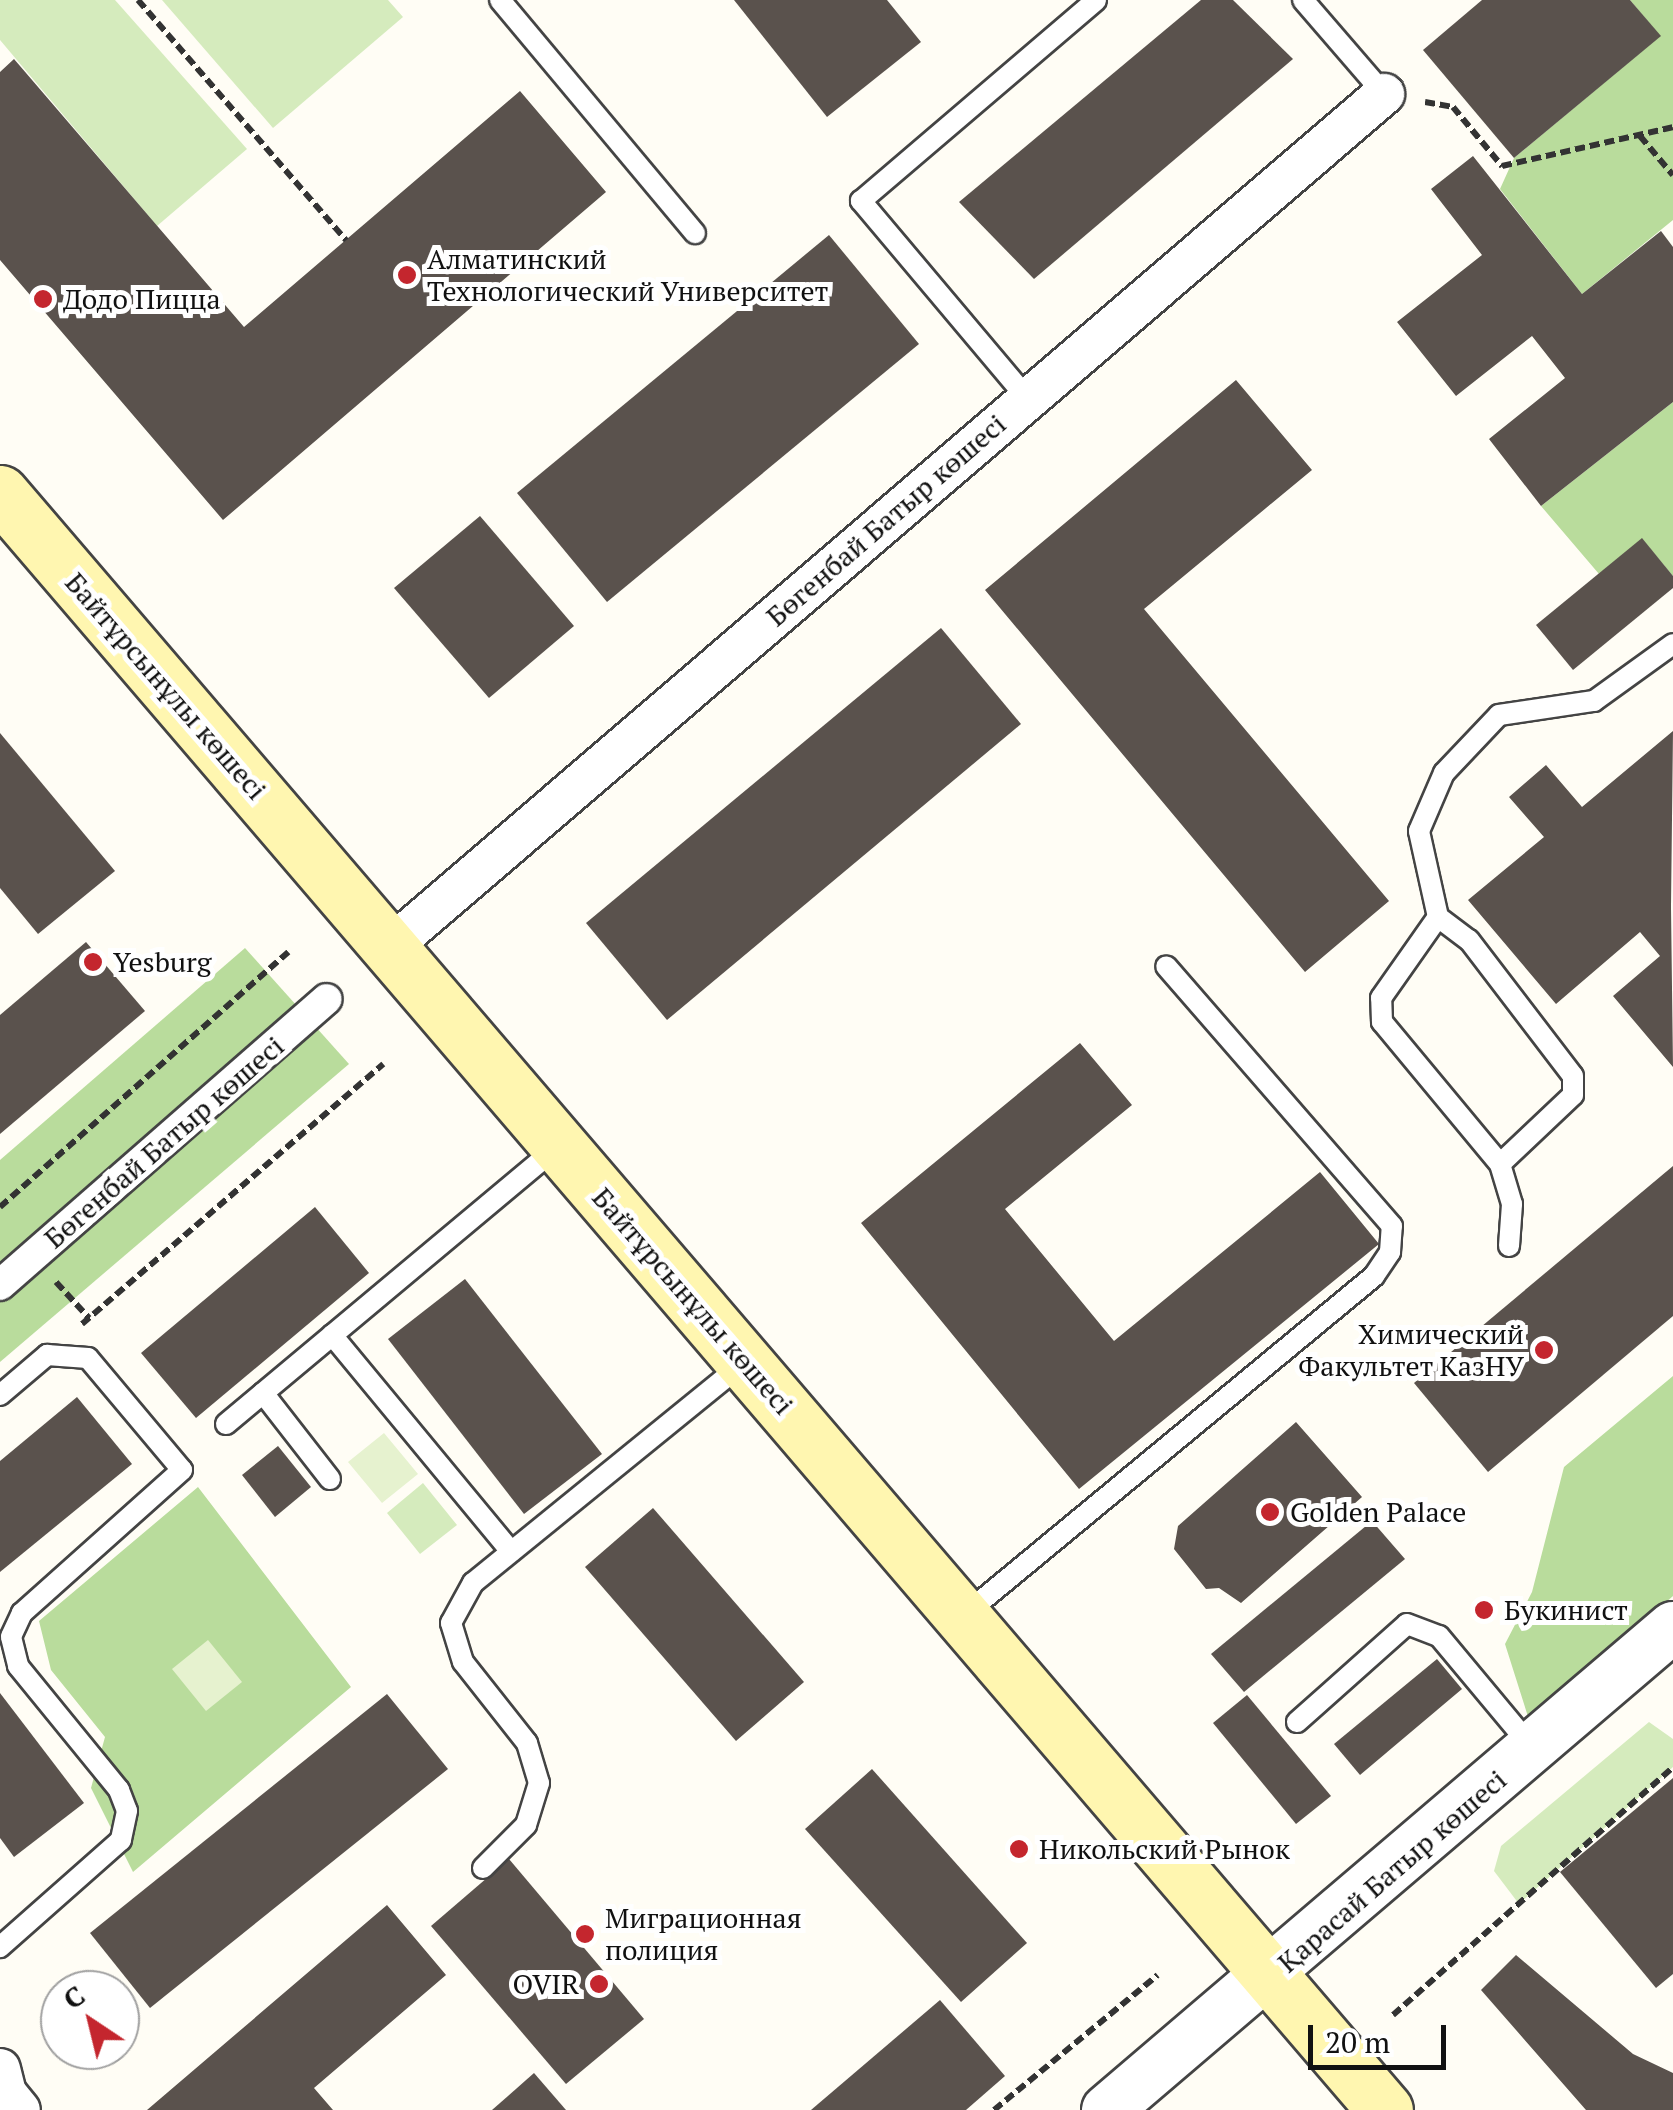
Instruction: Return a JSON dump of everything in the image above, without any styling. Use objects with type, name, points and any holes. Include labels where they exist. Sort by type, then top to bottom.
[{"type":"main road","name":"Байтұрсынұлы көшесі","points":[[0,492],[1385,2110]]},
{"type":"street","name":"Бөгенбай Батыр көшесі","points":[[390,947],[1384,94]]},
{"type":"street","name":"Бөгенбай Батыр көшесі","points":[[0,1285],[328,999]]},
{"type":"street","name":"Қарасай Батыр көшесі","points":[[1107,2110],[1270,1975],[1673,1627]]},
{"type":"street","points":[[0,2069],[6,2093],[20,2110]]},
{"type":"lane","points":[[500,0],[695,233]]},
{"type":"lane","points":[[1027,398],[861,202],[1096,0]]},
{"type":"lane","points":[[1303,0],[1384,94]]},
{"type":"lane","points":[[1500,1164],[1573,1096],[1573,1076],[1469,940],[1438,916],[1419,831],[1444,773],[1499,715],[1594,701],[1673,644]]},
{"type":"lane","points":[[1438,916],[1381,998],[1382,1022],[1500,1164],[1512,1204],[1509,1246]]},
{"type":"lane","points":[[962,1616],[1374,1276],[1390,1252],[1392,1226],[1166,966]]},
{"type":"lane","points":[[226,1424],[560,1146]]},
{"type":"lane","points":[[332,1335],[512,1551]]},
{"type":"lane","points":[[0,1395],[48,1355],[88,1358],[182,1470],[22,1613],[12,1638],[18,1666],[119,1790],[128,1811],[120,1840],[0,1947]]},
{"type":"lane","points":[[484,1868],[526,1825],[539,1783],[528,1744],[463,1662],[451,1624],[474,1582],[745,1362]]},
{"type":"lane","points":[[263,1394],[330,1480]]},
{"type":"lane","points":[[1297,1722],[1407,1624],[1439,1636],[1533,1749]]},
{"type":"path","points":[[138,0],[346,240]]},
{"type":"path","points":[[1384,94],[1452,107],[1502,166],[1673,127]]},
{"type":"path","points":[[1640,136],[1673,176]]},
{"type":"path","points":[[0,1206],[288,952]]},
{"type":"path","points":[[48,1355],[384,1064]]},
{"type":"path","points":[[1393,2015],[1673,1767]]},
{"type":"path","points":[[994,2110],[1158,1974]]},
{"type":"green space","points":[[0,0],[115,0],[247,149],[157,226],[0,40]]},
{"type":"green space","points":[[162,0],[388,0],[403,17],[273,128]]},
{"type":"green space","points":[[1630,0],[1673,0],[1673,220],[1582,294],[1500,189],[1514,158],[1660,36]]},
{"type":"green space","points":[[1673,402],[1673,576],[1642,539],[1599,574],[1541,506]]},
{"type":"green space","points":[[245,948],[349,1064],[0,1362],[0,1160]]},
{"type":"green space","points":[[1673,1376],[1673,1596],[1530,1723],[1505,1644],[1532,1592],[1564,1467]]},
{"type":"green space","points":[[384,1433],[418,1474],[382,1503],[348,1462]]},
{"type":"green space","points":[[423,1483],[457,1525],[420,1554],[387,1513]]},
{"type":"green space","points":[[198,1487],[351,1687],[133,1872],[91,1788],[105,1737],[51,1670],[39,1621]]},
{"type":"green space","points":[[208,1640],[242,1682],[206,1711],[172,1669]]},
{"type":"green space","points":[[1649,1722],[1673,1739],[1673,1767],[1519,1904],[1494,1871],[1501,1846]]},
{"type":"building","points":[[734,0],[887,0],[921,42],[827,117]]},
{"type":"building","points":[[1201,0],[1233,0],[1293,59],[1034,279],[959,202]]},
{"type":"building","points":[[1482,0],[1630,0],[1661,36],[1514,158],[1423,50]]},
{"type":"building","name":"Алматинский Технологический Университет","points":[[14,59],[244,327],[520,91],[606,192],[223,520],[0,260],[0,72]]},
{"type":"building","points":[[1473,156],[1582,294],[1661,231],[1673,247],[1673,402],[1541,506],[1489,439],[1565,378],[1532,336],[1456,396],[1397,322],[1482,255],[1431,189]]},
{"type":"building","points":[[829,235],[919,344],[607,602],[517,493]]},
{"type":"building","points":[[1236,380],[1312,470],[1144,609],[1389,901],[1305,972],[985,590]]},
{"type":"building","points":[[480,516],[574,626],[489,698],[394,588]]},
{"type":"building","points":[[1642,538],[1673,576],[1673,588],[1573,670],[1536,625]]},
{"type":"building","points":[[941,628],[1021,724],[667,1020],[586,923]]},
{"type":"building","points":[[1673,731],[1673,1067],[1613,996],[1660,956],[1640,932],[1556,1004],[1468,900],[1544,837],[1509,797],[1546,765],[1582,807]]},
{"type":"building","points":[[0,733],[115,871],[38,934],[0,888]]},
{"type":"building","points":[[86,942],[145,1011],[0,1134],[0,1015]]},
{"type":"building","points":[[1080,1043],[1132,1105],[1005,1209],[1114,1341],[1320,1172],[1379,1244],[1079,1489],[861,1223]]},
{"type":"building","name":"Химический Факультет КазНУ","points":[[1673,1166],[1673,1316],[1488,1472],[1414,1383]]},
{"type":"building","points":[[315,1207],[369,1273],[196,1418],[141,1353]]},
{"type":"building","points":[[465,1279],[602,1454],[524,1514],[388,1339]]},
{"type":"building","points":[[77,1397],[132,1464],[0,1572],[0,1461]]},
{"type":"building","name":"Golden Palace","points":[[1296,1422],[1362,1497],[1241,1603],[1219,1588],[1206,1589],[1174,1549],[1178,1526]]},
{"type":"building","points":[[278,1446],[311,1487],[275,1517],[242,1475]]},
{"type":"building","points":[[653,1508],[804,1682],[736,1741],[585,1567]]},
{"type":"building","points":[[1372,1521],[1405,1559],[1244,1692],[1211,1654]]},
{"type":"building","points":[[1437,1659],[1462,1689],[1360,1775],[1334,1744]]},
{"type":"building","points":[[0,1693],[84,1803],[14,1857],[0,1838]]},
{"type":"building","points":[[387,1694],[448,1769],[150,2008],[140,1996],[140,1970],[120,1970],[90,1933]]},
{"type":"building","points":[[1247,1695],[1331,1796],[1296,1824],[1213,1723]]},
{"type":"building","points":[[872,1769],[1027,1943],[961,2002],[805,1829]]},
{"type":"building","points":[[1673,1778],[1673,1974],[1656,1988],[1560,1872]]},
{"type":"building","points":[[509,1859],[644,2019],[566,2084],[431,1926]]},
{"type":"building","points":[[387,1905],[446,1975],[314,2088],[333,2110],[147,2110]]},
{"type":"building","points":[[1516,1955],[1633,2054],[1673,2073],[1673,2110],[1586,2110],[1481,1990]]},
{"type":"building","points":[[940,2000],[1005,2076],[966,2110],[811,2110]]},
{"type":"building","points":[[534,2073],[566,2110],[492,2110]]},
{"type":"place","name":"Алматинский Технологический Университет","points":[[407,275]]},
{"type":"place","name":"Додо Пицца","points":[[43,299]]},
{"type":"place","name":"Yesburg","points":[[93,962]]},
{"type":"place","name":"Химический Факультет КазНУ","points":[[1544,1350]]},
{"type":"place","name":"Golden Palace","points":[[1270,1512]]},
{"type":"place","name":"Букинист","points":[[1484,1610]]},
{"type":"place","name":"Никольский Рынок","points":[[1019,1849]]},
{"type":"place","name":"Миграционная полиция","points":[[585,1934]]},
{"type":"place","name":"OVIR","points":[[599,1984]]}]
